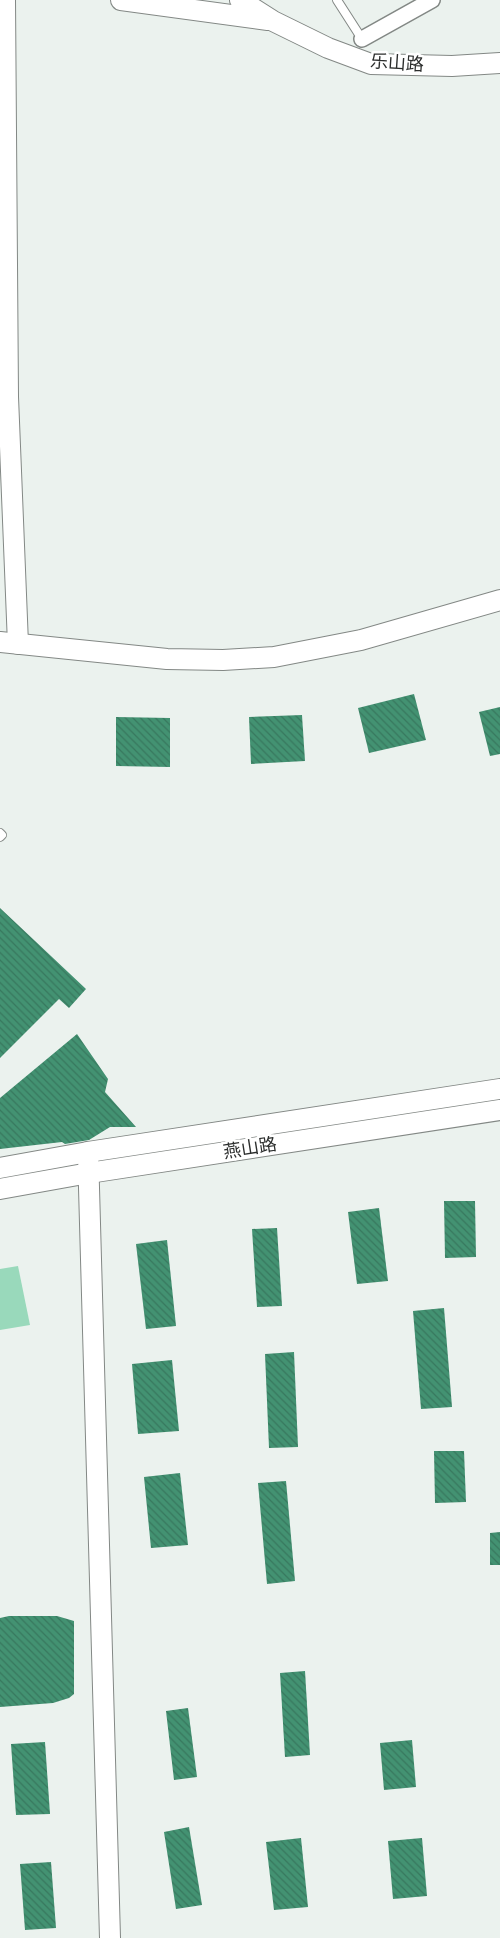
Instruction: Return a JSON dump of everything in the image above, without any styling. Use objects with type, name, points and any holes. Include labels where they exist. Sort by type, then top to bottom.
[{"type":"street","points":[[5,0],[4,396],[9,643],[167,659],[223,660],[274,657],[361,640],[500,600]]},
{"type":"street","name":"乐山路","points":[[121,0],[273,21]]},
{"type":"street","name":"乐山路","points":[[240,0],[273,21],[328,48],[370,64],[452,66],[500,63]]},
{"type":"street","points":[[362,39],[432,0]]},
{"type":"street","name":"燕山路","points":[[0,1168],[88,1152],[500,1089]]},
{"type":"street","name":"燕山路","points":[[0,1189],[89,1173],[500,1110]]},
{"type":"street","points":[[88,1152],[110,1938]]},
{"type":"lane","points":[[337,0],[362,39]]},
{"type":"lane","points":[[0,833],[2,835],[0,837]]},
{"type":"green space","points":[[18,1266],[30,1325],[0,1330],[0,1269]]},
{"type":"building","points":[[414,694],[426,740],[369,753],[358,708]]},
{"type":"building","points":[[500,707],[500,754],[490,756],[479,712]]},
{"type":"building","points":[[302,715],[305,761],[251,764],[249,717]]},
{"type":"building","points":[[116,717],[170,718],[170,767],[116,766]]},
{"type":"building","points":[[0,908],[86,989],[69,1008],[59,999],[0,1058]]},
{"type":"building","points":[[77,1034],[108,1079],[105,1092],[136,1127],[110,1127],[89,1140],[65,1144],[62,1142],[0,1149],[0,1098]]},
{"type":"building","points":[[444,1201],[475,1201],[476,1257],[445,1258]]},
{"type":"building","points":[[379,1208],[388,1281],[357,1284],[348,1212]]},
{"type":"building","points":[[277,1228],[282,1306],[257,1307],[252,1229]]},
{"type":"building","points":[[167,1240],[176,1326],[146,1329],[136,1244]]},
{"type":"building","points":[[444,1308],[452,1407],[421,1409],[413,1311]]},
{"type":"building","points":[[294,1352],[298,1447],[269,1448],[265,1354]]},
{"type":"building","points":[[172,1360],[179,1431],[138,1434],[132,1364]]},
{"type":"building","points":[[434,1451],[464,1451],[466,1502],[435,1503]]},
{"type":"building","points":[[180,1473],[188,1545],[151,1548],[144,1477]]},
{"type":"building","points":[[286,1481],[295,1581],[267,1584],[258,1483]]},
{"type":"building","points":[[500,1532],[500,1565],[490,1565],[490,1533]]},
{"type":"building","points":[[9,1616],[57,1616],[74,1621],[74,1694],[69,1698],[53,1703],[0,1707],[0,1618]]},
{"type":"building","points":[[305,1671],[310,1755],[285,1757],[280,1673]]},
{"type":"building","points":[[188,1708],[197,1777],[174,1780],[166,1711]]},
{"type":"building","points":[[412,1740],[416,1787],[384,1790],[380,1743]]},
{"type":"building","points":[[45,1742],[50,1814],[16,1815],[11,1744]]},
{"type":"building","points":[[189,1827],[202,1905],[176,1909],[164,1832]]},
{"type":"building","points":[[301,1838],[308,1907],[274,1910],[266,1842]]},
{"type":"building","points":[[422,1838],[427,1896],[393,1899],[388,1841]]},
{"type":"building","points":[[51,1862],[56,1928],[25,1930],[20,1864]]}]
